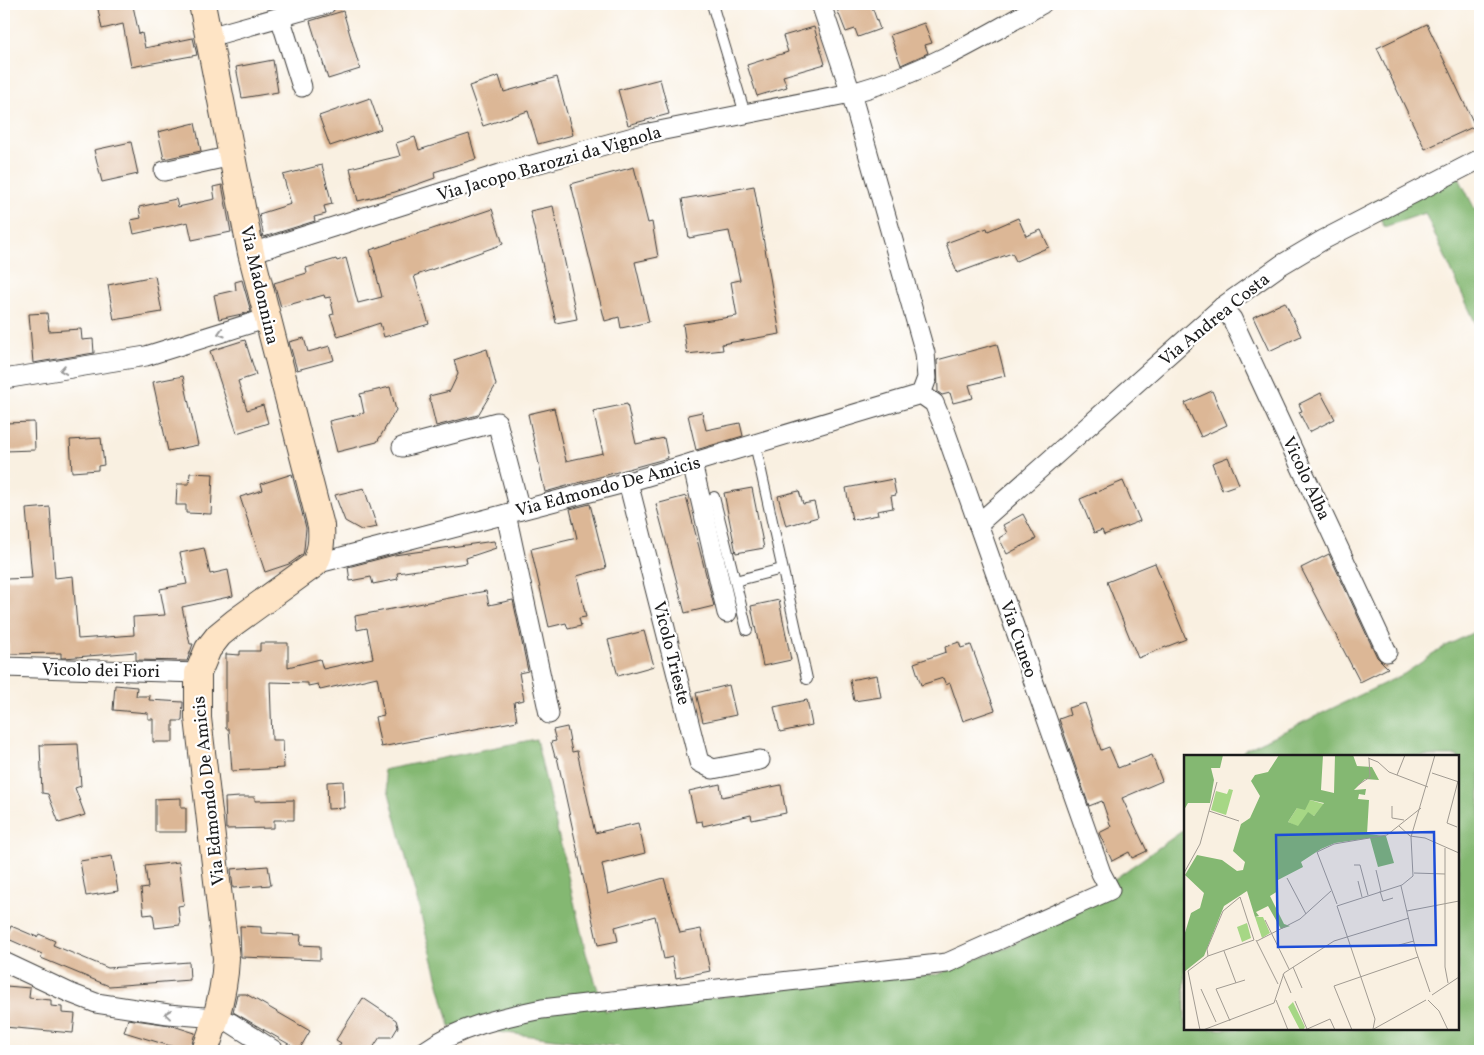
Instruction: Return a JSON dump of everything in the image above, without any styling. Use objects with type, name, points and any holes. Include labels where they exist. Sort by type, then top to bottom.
[{"type":"street","name":"Via Madonnina","points":[[202,4],[251,253],[320,526],[320,551],[315,564]]},
{"type":"street","points":[[209,37],[326,4]]},
{"type":"street","points":[[821,4],[852,93],[924,353],[927,378],[921,394]]},
{"type":"street","points":[[852,93],[883,85],[960,51],[1042,4]]},
{"type":"street","points":[[280,17],[302,87]]},
{"type":"street","name":"Via Jacopo Barozzi da Vignola","points":[[251,253],[510,172],[644,134],[852,93]]},
{"type":"street","points":[[164,171],[232,156]]},
{"type":"street","name":"Via Andrea Costa","points":[[978,524],[1222,307],[1281,265],[1322,240],[1480,159]]},
{"type":"street","name":"Vicolo Alba","points":[[1222,307],[1232,319],[1387,652]]},
{"type":"street","points":[[4,379],[146,356],[268,318]]},
{"type":"street","name":"Via Edmondo De Amicis","points":[[205,1051],[217,1018],[226,958],[198,718],[198,672],[208,649],[220,635],[315,564],[628,482],[921,394]]},
{"type":"street","name":"Via Cuneo","points":[[425,1051],[440,1040],[495,1020],[542,1009],[947,963],[1110,890],[1101,874],[944,427],[934,403],[921,394]]},
{"type":"street","points":[[402,447],[497,422],[550,714]]},
{"type":"street","points":[[692,463],[727,613]]},
{"type":"street","name":"Vicolo Trieste","points":[[628,482],[699,762],[713,769],[760,760]]},
{"type":"street","name":"Vicolo dei Fiori","points":[[4,666],[198,672]]},
{"type":"street","points":[[4,962],[96,1003],[168,1014],[217,1018],[231,1023],[275,1051]]},
{"type":"lane","points":[[712,4],[745,114]]},
{"type":"lane","points":[[755,444],[807,679]]},
{"type":"lane","points":[[714,497],[747,630]]},
{"type":"lane","points":[[734,581],[782,569]]},
{"type":"green space","points":[[1457,174],[1480,219],[1480,333],[1425,213],[1384,227],[1373,202]]},
{"type":"green space","points":[[1480,629],[1480,1051],[636,1051],[636,1049],[450,1026],[383,770],[536,739],[586,953],[605,1011],[848,981],[939,974],[1005,948],[1045,928],[1184,830],[1184,1030],[1459,1030],[1459,755],[1245,755],[1243,751],[1404,674],[1444,647]]},
{"type":"building","points":[[97,4],[127,4],[127,7],[133,6],[139,34],[142,33],[145,48],[193,38],[197,55],[131,67],[123,24],[102,29]]},
{"type":"building","points":[[835,4],[871,4],[880,29],[858,37],[855,29],[846,32]]},
{"type":"building","points":[[343,11],[360,69],[328,79],[310,21]]},
{"type":"building","points":[[924,23],[932,43],[925,45],[928,53],[901,65],[890,35]]},
{"type":"building","points":[[1427,24],[1475,126],[1425,149],[1377,48]]},
{"type":"building","points":[[814,27],[825,64],[783,76],[787,87],[757,96],[747,65],[788,52],[783,36]]},
{"type":"building","points":[[273,60],[278,92],[242,98],[236,67]]},
{"type":"building","points":[[499,76],[504,92],[557,77],[573,135],[538,144],[528,111],[483,126],[469,86]]},
{"type":"building","points":[[660,79],[669,114],[628,125],[618,90]]},
{"type":"building","points":[[370,98],[381,129],[330,146],[319,116]]},
{"type":"building","points":[[195,123],[201,151],[164,159],[158,132]]},
{"type":"building","points":[[469,134],[476,159],[434,172],[435,178],[395,192],[358,201],[350,168],[400,156],[396,143],[415,137],[419,150]]},
{"type":"building","points":[[131,142],[138,174],[102,182],[94,150]]},
{"type":"building","points":[[322,165],[332,204],[324,206],[326,214],[314,217],[315,221],[264,237],[259,214],[291,204],[283,175]]},
{"type":"building","points":[[634,167],[648,223],[652,222],[658,257],[635,262],[649,322],[621,328],[619,317],[605,321],[571,184]]},
{"type":"building","points":[[222,185],[231,232],[192,240],[188,222],[134,234],[131,220],[141,218],[139,207],[176,199],[178,207],[215,199],[213,187]]},
{"type":"building","points":[[754,186],[780,334],[722,344],[723,350],[687,354],[683,324],[737,316],[731,282],[740,280],[729,231],[689,238],[682,199]]},
{"type":"building","points":[[553,206],[577,319],[556,323],[530,211]]},
{"type":"building","points":[[492,209],[503,244],[414,276],[429,324],[384,337],[380,323],[338,337],[330,315],[334,314],[330,297],[325,298],[324,295],[281,307],[274,283],[307,273],[306,268],[346,258],[358,303],[382,297],[370,250]]},
{"type":"building","points":[[1018,218],[1026,236],[1041,230],[1049,247],[1016,261],[1012,253],[957,273],[946,243],[987,228],[988,231]]},
{"type":"building","points":[[155,276],[162,312],[114,320],[108,285]]},
{"type":"building","points":[[242,280],[251,312],[219,319],[214,295],[236,290],[235,282]]},
{"type":"building","points":[[1285,302],[1301,336],[1269,351],[1253,317]]},
{"type":"building","points":[[47,313],[49,331],[81,329],[82,340],[93,339],[94,353],[33,363],[29,314]]},
{"type":"building","points":[[304,338],[308,352],[330,346],[334,360],[297,370],[289,342]]},
{"type":"building","points":[[245,340],[256,375],[238,381],[247,410],[263,405],[268,423],[237,433],[210,351]]},
{"type":"building","points":[[997,344],[1005,376],[969,385],[973,398],[953,403],[950,393],[942,395],[938,392],[937,360]]},
{"type":"building","points":[[487,349],[496,385],[478,415],[436,426],[429,396],[450,391],[458,374],[454,360]]},
{"type":"building","points":[[183,376],[198,445],[168,451],[153,382]]},
{"type":"building","points":[[390,387],[396,410],[377,442],[337,452],[329,421],[364,413],[360,394]]},
{"type":"building","points":[[1212,391],[1227,425],[1201,437],[1185,403]]},
{"type":"building","points":[[1321,393],[1335,419],[1309,432],[1299,412],[1302,411],[1299,404]]},
{"type":"building","points":[[627,404],[636,444],[664,438],[668,458],[545,492],[528,414],[554,408],[566,461],[603,453],[593,411]]},
{"type":"building","points":[[702,412],[706,430],[740,423],[743,436],[696,450],[688,415]]},
{"type":"building","points":[[34,422],[35,450],[4,451],[4,423]]},
{"type":"building","points":[[101,438],[104,465],[98,466],[98,470],[72,472],[70,440]]},
{"type":"building","points":[[1228,457],[1239,484],[1222,490],[1212,463]]},
{"type":"building","points":[[190,473],[213,474],[211,514],[186,513],[186,505],[176,505],[177,484],[189,484]]},
{"type":"building","points":[[292,474],[306,528],[303,554],[289,564],[265,572],[240,497],[263,490],[261,484]]},
{"type":"building","points":[[893,479],[896,495],[891,496],[893,508],[877,511],[878,515],[852,520],[846,488]]},
{"type":"building","points":[[1123,481],[1140,521],[1104,535],[1102,530],[1094,533],[1080,499]]},
{"type":"building","points":[[364,488],[377,527],[361,530],[345,521],[335,495]]},
{"type":"building","points":[[752,488],[764,548],[736,553],[724,493]]},
{"type":"building","points":[[799,491],[803,504],[814,502],[818,517],[786,526],[778,496]]},
{"type":"building","points":[[686,496],[714,606],[685,613],[656,504]]},
{"type":"building","points":[[590,504],[606,568],[577,576],[586,617],[579,618],[581,626],[568,629],[566,623],[549,627],[531,549],[577,538],[570,509]]},
{"type":"building","points":[[50,507],[55,578],[73,576],[78,639],[134,635],[133,617],[165,615],[160,589],[187,584],[180,553],[204,548],[210,574],[228,570],[233,596],[182,607],[190,644],[193,644],[187,661],[136,660],[136,652],[64,658],[61,658],[61,653],[9,654],[6,579],[32,578],[26,509]]},
{"type":"building","points":[[1023,514],[1036,539],[1007,554],[999,538],[1007,533],[1003,525]]},
{"type":"building","points":[[494,541],[496,548],[466,558],[467,563],[397,573],[398,579],[373,584],[371,577],[350,581],[348,567],[394,555]]},
{"type":"building","points":[[1329,554],[1377,657],[1388,668],[1360,682],[1301,568]]},
{"type":"building","points":[[1155,563],[1186,639],[1138,658],[1107,582]]},
{"type":"building","points":[[486,591],[489,605],[513,600],[528,671],[519,673],[524,700],[514,702],[517,721],[381,747],[375,717],[384,715],[377,677],[320,690],[318,684],[308,686],[308,683],[270,682],[272,740],[283,740],[284,768],[232,771],[229,729],[226,729],[226,654],[240,655],[240,651],[260,651],[260,643],[288,643],[288,667],[320,659],[323,669],[373,658],[367,628],[357,630],[355,616]]},
{"type":"building","points":[[779,600],[791,660],[763,666],[751,606]]},
{"type":"building","points":[[644,631],[654,666],[618,676],[608,640]]},
{"type":"building","points":[[959,642],[961,648],[971,645],[995,710],[963,721],[950,683],[946,685],[943,678],[921,685],[914,663],[946,652],[945,647]]},
{"type":"building","points":[[877,675],[881,697],[854,701],[850,680]]},
{"type":"building","points":[[115,685],[137,687],[136,696],[150,696],[149,700],[183,702],[182,721],[173,721],[173,742],[153,742],[153,719],[148,719],[148,713],[113,710]]},
{"type":"building","points":[[729,685],[736,715],[703,722],[696,693]]},
{"type":"building","points":[[807,700],[812,725],[780,732],[774,707]]},
{"type":"building","points":[[1085,703],[1101,750],[1109,747],[1118,768],[1152,755],[1162,781],[1122,798],[1147,851],[1132,858],[1129,852],[1112,861],[1099,833],[1111,827],[1102,801],[1089,806],[1059,719],[1070,715],[1068,708]]},
{"type":"building","points":[[567,727],[572,752],[577,751],[595,833],[638,823],[645,853],[602,864],[608,894],[664,878],[680,933],[701,929],[710,971],[676,978],[672,957],[664,959],[655,916],[615,927],[618,941],[598,945],[557,757],[555,757],[551,742],[556,741],[553,730]]},
{"type":"building","points":[[78,744],[81,786],[75,788],[85,815],[59,823],[48,794],[42,793],[40,745]]},
{"type":"building","points":[[343,781],[344,808],[328,809],[327,782]]},
{"type":"building","points":[[720,784],[722,797],[781,785],[786,813],[752,820],[751,815],[703,826],[702,821],[696,822],[689,791]]},
{"type":"building","points":[[255,797],[255,801],[294,800],[294,820],[274,820],[274,828],[226,829],[225,798]]},
{"type":"building","points":[[181,798],[181,808],[186,808],[186,832],[155,832],[155,799]]},
{"type":"building","points":[[112,856],[118,891],[86,896],[80,861]]},
{"type":"building","points":[[179,862],[184,905],[178,906],[180,925],[155,928],[153,914],[144,915],[141,889],[148,888],[145,866]]},
{"type":"building","points":[[268,866],[271,885],[233,888],[231,869]]},
{"type":"building","points":[[11,926],[37,937],[39,934],[55,941],[53,945],[108,968],[189,962],[190,980],[109,986],[41,958],[42,954],[6,938]]},
{"type":"building","points":[[240,926],[261,927],[261,933],[301,935],[300,945],[320,946],[320,960],[241,957]]},
{"type":"building","points":[[6,986],[30,988],[29,998],[51,1000],[51,1006],[62,1007],[62,1013],[75,1014],[73,1033],[4,1027]]},
{"type":"building","points":[[237,994],[246,994],[310,1031],[299,1050],[233,1012]]},
{"type":"building","points":[[363,998],[396,1020],[398,1027],[392,1037],[380,1037],[371,1051],[335,1051],[341,1043],[336,1040]]},
{"type":"building","points":[[128,1019],[170,1025],[195,1033],[190,1051],[176,1051],[177,1048],[124,1032]]}]
